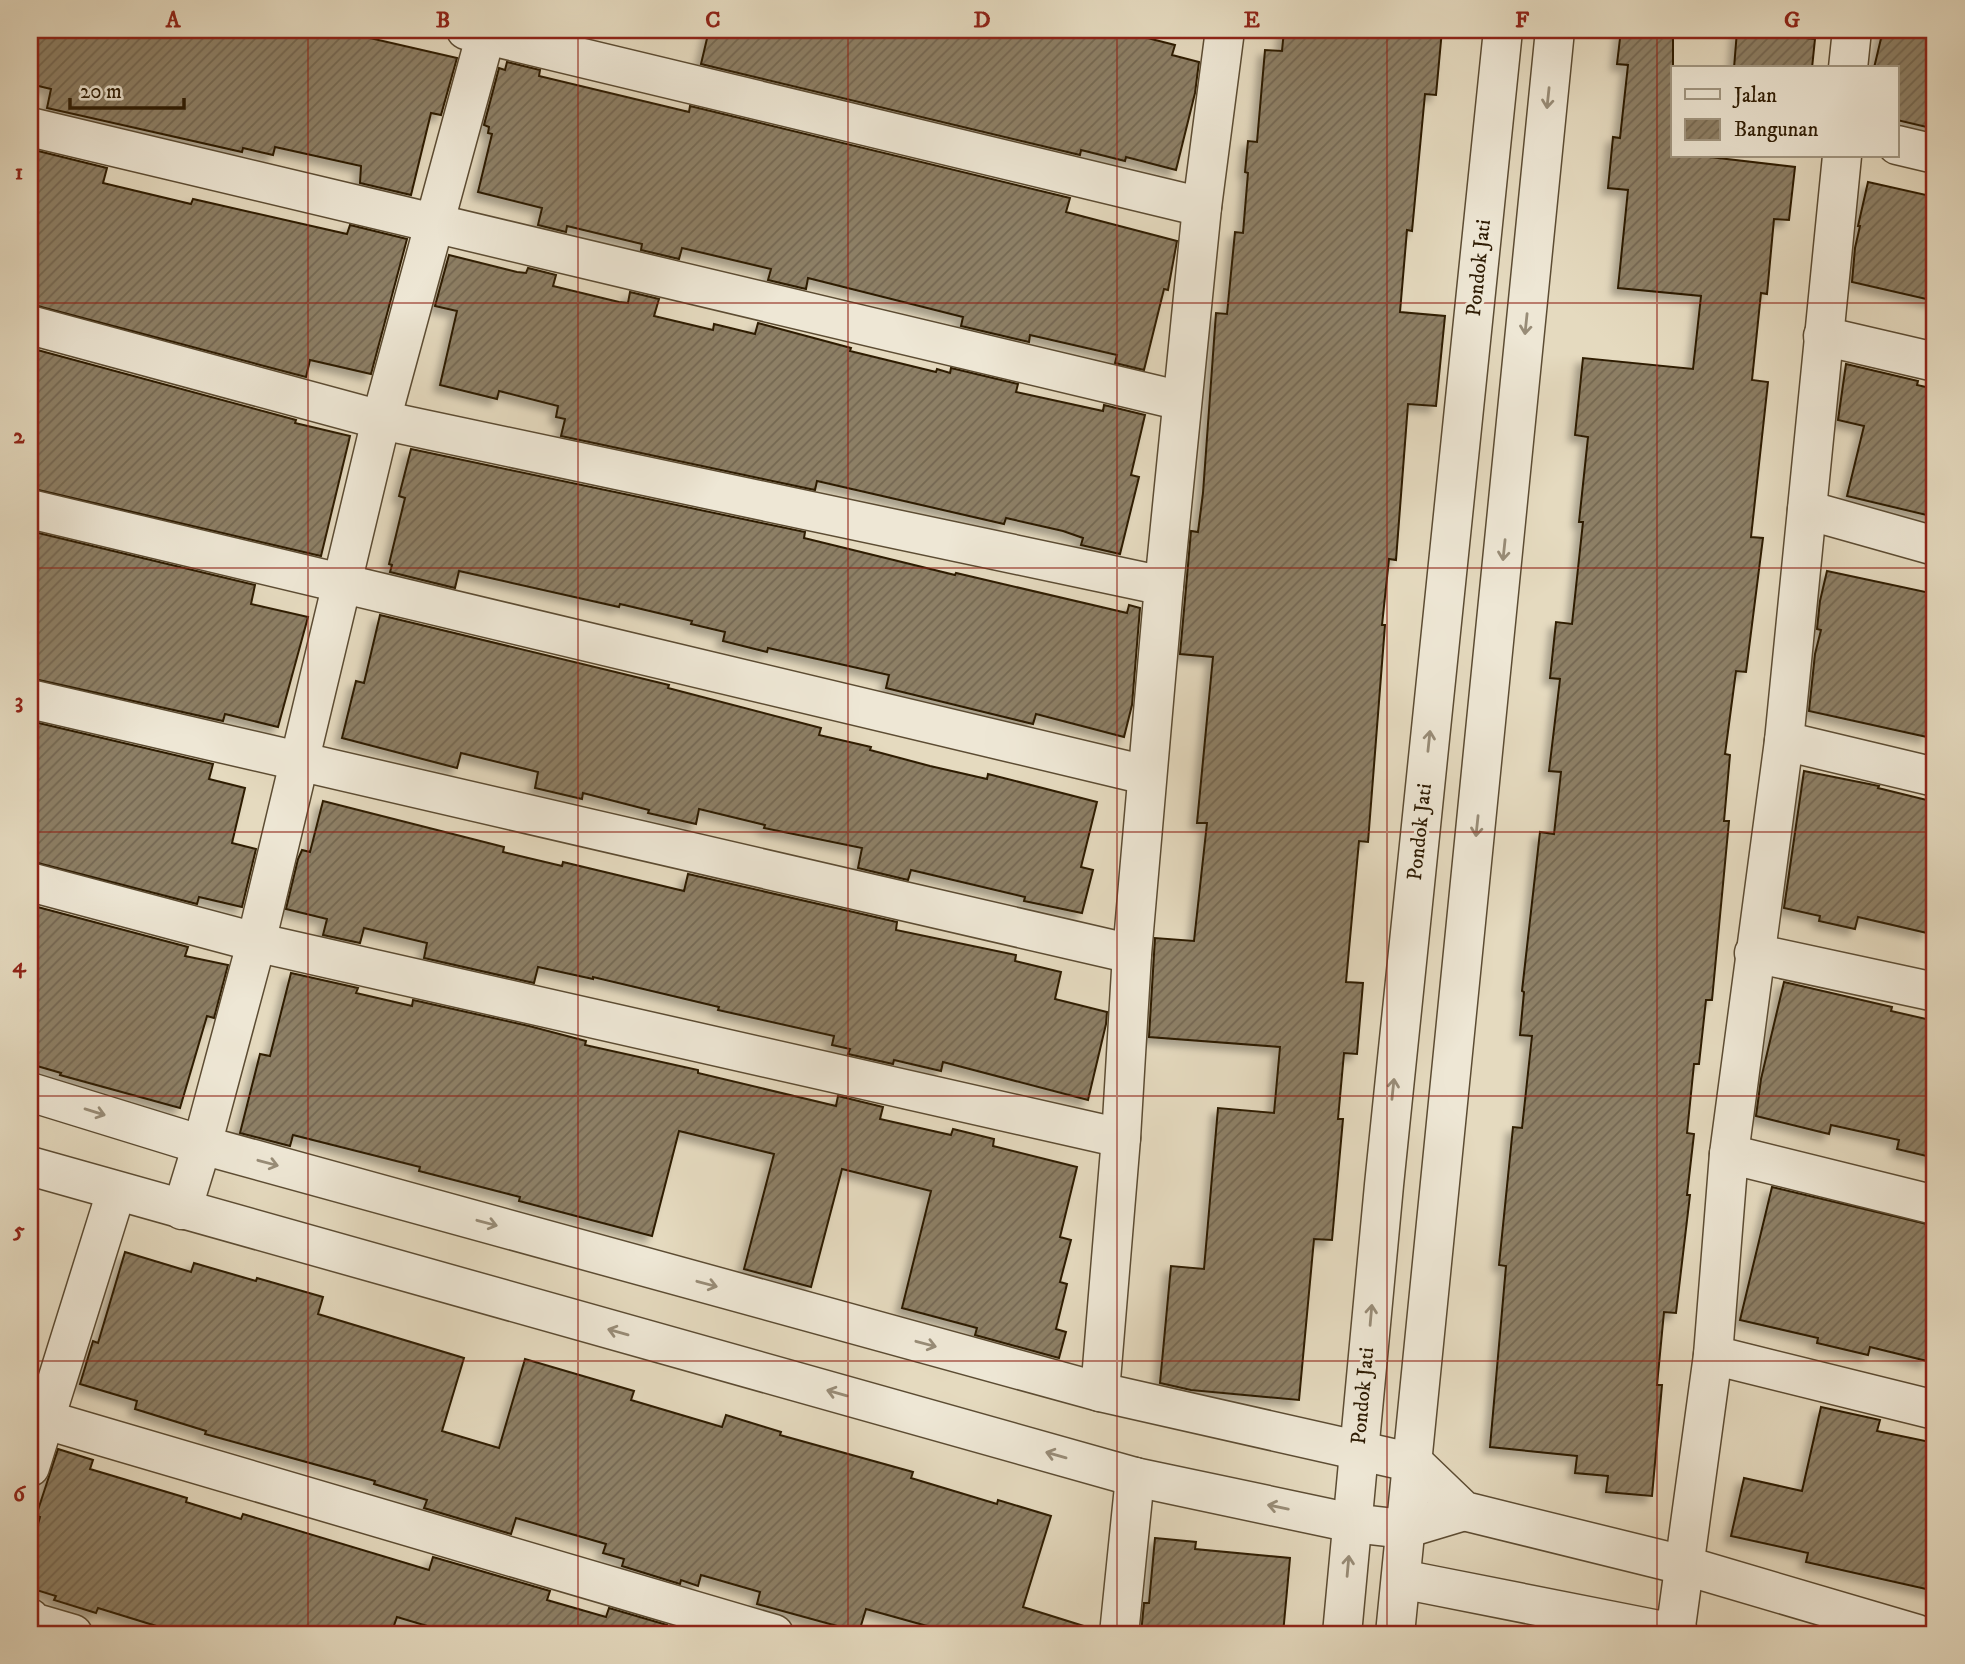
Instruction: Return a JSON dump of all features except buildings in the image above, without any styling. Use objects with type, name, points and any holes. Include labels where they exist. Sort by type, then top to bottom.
[{"type":"street","points":[[1100,1392],[1146,775],[1202,207],[1225,30]]},
{"type":"street","name":"Pondok Jati","points":[[1342,1634],[1358,1452],[1503,30]]},
{"type":"street","points":[[1395,1634],[1555,30]]},
{"type":"street","points":[[1848,66],[1852,30]]},
{"type":"street","points":[[182,1210],[202,1145],[255,942],[381,420],[436,224],[480,31],[1202,207]]},
{"type":"street","points":[[30,127],[1182,401]]},
{"type":"street","points":[[1898,145],[1935,154]]},
{"type":"street","points":[[1401,1579],[1676,1634],[1683,1565],[1713,1355],[1729,1154],[1784,741],[1842,158]]},
{"type":"street","points":[[30,325],[381,420],[1164,586]]},
{"type":"street","points":[[1823,336],[1935,362]]},
{"type":"street","points":[[30,509],[1146,775]]},
{"type":"street","points":[[1807,510],[1935,546]]},
{"type":"street","points":[[30,698],[1132,954]]},
{"type":"street","points":[[1784,741],[1935,777]]},
{"type":"street","points":[[30,882],[255,942],[1121,1138]]},
{"type":"street","points":[[1754,953],[1935,992]]},
{"type":"street","points":[[30,1092],[202,1145],[1100,1392],[1414,1463],[1464,1511],[1683,1565],[1917,1634]]},
{"type":"street","points":[[1729,1154],[1935,1205]]},
{"type":"street","points":[[30,1166],[1135,1477],[1352,1523],[1404,1529],[1464,1511]]},
{"type":"street","points":[[30,1467],[116,1192]]},
{"type":"street","points":[[1713,1355],[1935,1410]]},
{"type":"street","points":[[43,1419],[774,1634]]},
{"type":"street","points":[[1119,1634],[1135,1477]]},
{"type":"street","points":[[30,1621],[73,1634]]}]
